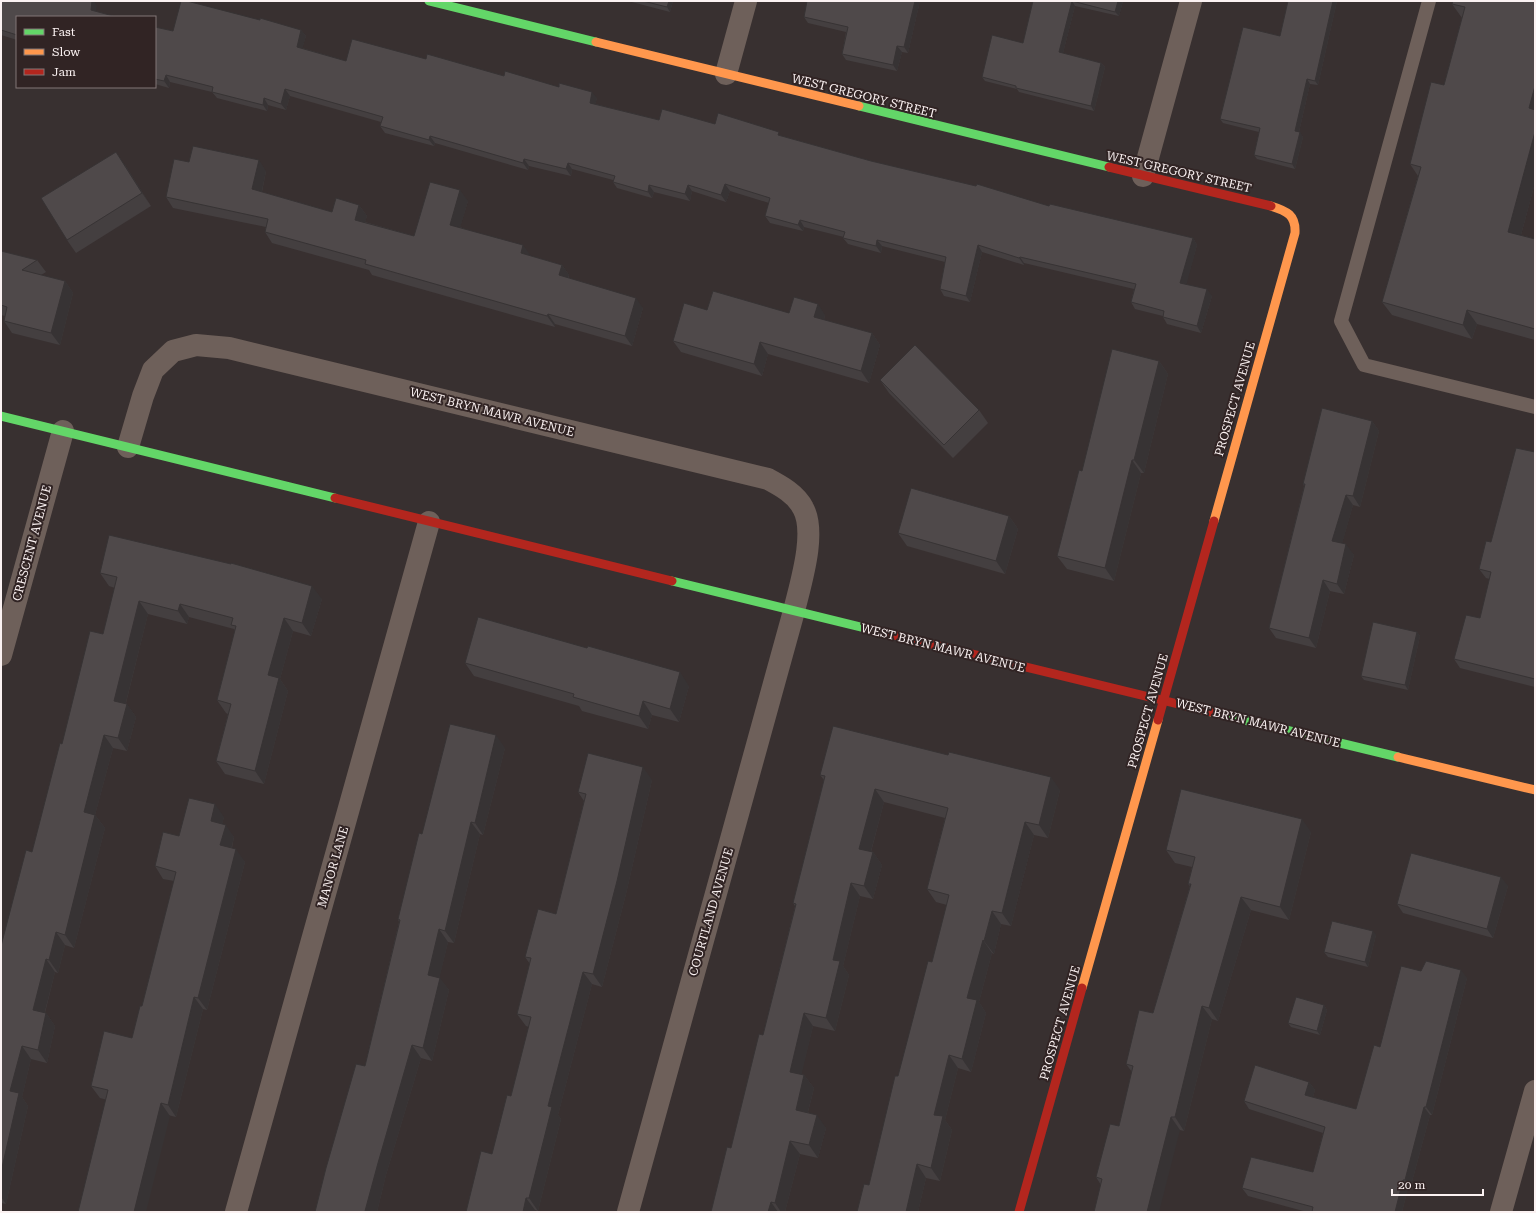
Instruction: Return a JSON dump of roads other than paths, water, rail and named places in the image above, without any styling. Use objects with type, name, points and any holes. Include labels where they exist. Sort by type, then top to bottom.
[{"type":"street","name":"WEST GREGORY STREET","points":[[429,1],[1268,206],[1283,211],[1293,217]]},
{"type":"street","points":[[726,74],[746,1]]},
{"type":"street","points":[[1143,176],[1190,1]]},
{"type":"street","name":"PROSPECT AVENUE","points":[[1019,1212],[1295,233],[1295,223],[1293,217]]},
{"type":"street","name":"WEST BRYN MAWR AVENUE","points":[[128,447],[143,396],[153,370],[173,351],[196,345],[229,348],[760,477],[768,479],[789,491],[804,508],[808,527],[808,550],[794,611]]},
{"type":"street","name":"WEST BRYN MAWR AVENUE","points":[[1,416],[1163,701],[1535,790]]},
{"type":"street","name":"CRESCENT AVENUE","points":[[1,654],[63,431]]},
{"type":"street","name":"MANOR LANE","points":[[236,1212],[429,522]]},
{"type":"street","name":"COURTLAND AVENUE","points":[[628,1212],[794,611]]},
{"type":"street","points":[[1501,1212],[1535,1091]]},
{"type":"lane","points":[[1429,1],[1341,321],[1364,365],[1535,407]]}]
